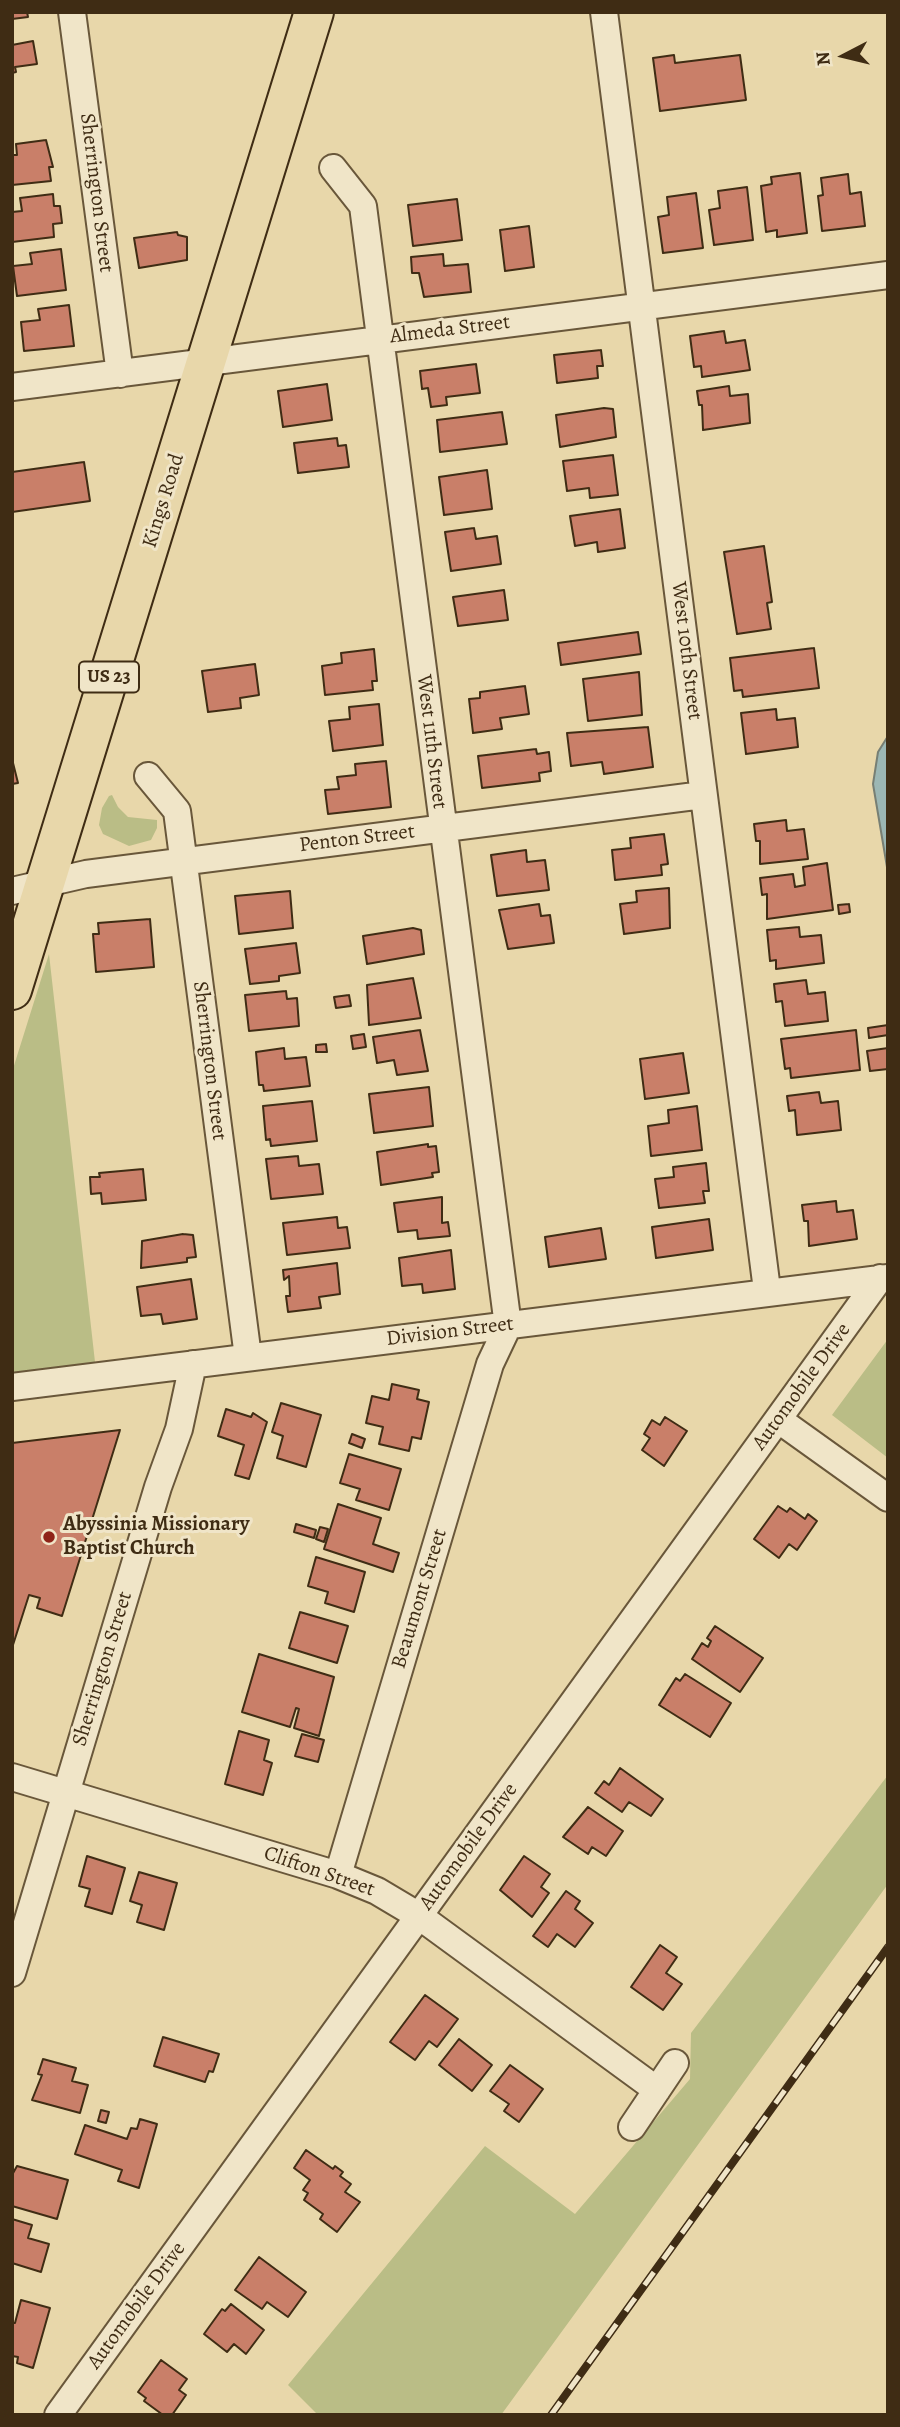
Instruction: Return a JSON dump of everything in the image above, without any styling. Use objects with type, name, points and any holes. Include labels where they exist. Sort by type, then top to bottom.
[{"type":"main road","name":"Kings Road","points":[[12,990],[29,887],[206,364],[314,12]]},
{"type":"street","name":"Sherrington Street","points":[[72,12],[120,374]]},
{"type":"street","name":"West 10th Street","points":[[604,12],[767,1290]]},
{"type":"street","name":"West 11th Street","points":[[333,167],[363,206],[508,1326]]},
{"type":"street","name":"Almeda Street","points":[[12,387],[888,275]]},
{"type":"street","name":"Sherrington Street","points":[[148,776],[177,811],[248,1357]]},
{"type":"street","name":"Penton Street","points":[[29,887],[86,874],[703,795]]},
{"type":"street","name":"Division Street","points":[[12,1387],[508,1326],[767,1290],[884,1278]]},
{"type":"street","name":"Automobile Drive","points":[[58,2415],[884,1278]]},
{"type":"street","name":"Beaumont Street","points":[[338,1875],[490,1364],[508,1326]]},
{"type":"street","name":"Sherrington Street","points":[[12,1973],[158,1487],[179,1429],[193,1364]]},
{"type":"street","points":[[779,1420],[888,1498]]},
{"type":"street","name":"Clifton Street","points":[[12,1777],[338,1875],[377,1891],[419,1916],[657,2090]]},
{"type":"street","points":[[632,2127],[675,2063]]},
{"type":"green space","points":[[112,795],[118,807],[128,817],[157,820],[157,828],[151,840],[129,846],[103,834],[99,825],[102,808]]},
{"type":"green space","points":[[49,954],[95,1362],[12,1373],[12,1072]]},
{"type":"green space","points":[[888,1339],[888,1458],[832,1415]]},
{"type":"green space","points":[[888,1775],[888,1884],[501,2415],[318,2415],[288,2385],[485,2146],[575,2214],[690,2079],[691,2033]]},
{"type":"water","points":[[888,736],[888,873],[873,784],[878,752]]},
{"type":"building","points":[[12,12],[27,12],[28,17],[12,19]]},
{"type":"building","points":[[33,41],[37,64],[15,67],[16,72],[12,73],[12,45]]},
{"type":"building","points":[[674,55],[675,63],[740,55],[746,100],[660,111],[653,58]]},
{"type":"building","points":[[46,140],[53,167],[49,167],[51,181],[12,185],[12,155],[17,155],[16,144]]},
{"type":"building","points":[[800,173],[807,233],[777,237],[777,230],[766,232],[761,186],[772,184],[771,177]]},
{"type":"building","points":[[848,174],[850,194],[861,192],[865,226],[822,231],[818,196],[823,195],[821,178]]},
{"type":"building","points":[[747,187],[753,240],[714,245],[709,210],[720,208],[718,191]]},
{"type":"building","points":[[696,193],[703,248],[663,253],[658,217],[669,215],[667,197]]},
{"type":"building","points":[[53,194],[54,206],[60,206],[62,223],[53,224],[54,237],[12,242],[12,212],[22,211],[20,198]]},
{"type":"building","points":[[457,199],[462,240],[413,246],[408,205]]},
{"type":"building","points":[[529,226],[534,267],[505,271],[500,230]]},
{"type":"building","points":[[177,232],[178,235],[187,237],[187,260],[139,268],[134,238]]},
{"type":"building","points":[[61,249],[66,290],[17,296],[13,266],[32,264],[30,253]]},
{"type":"building","points":[[443,254],[444,266],[468,264],[471,292],[424,297],[419,273],[412,273],[411,257]]},
{"type":"building","points":[[69,305],[74,346],[24,351],[21,322],[40,320],[38,309]]},
{"type":"building","points":[[724,331],[726,343],[745,340],[750,370],[702,377],[701,366],[694,367],[690,336]]},
{"type":"building","points":[[601,350],[603,366],[597,366],[598,378],[557,383],[554,355]]},
{"type":"building","points":[[476,364],[480,393],[446,397],[447,405],[431,407],[428,388],[422,389],[420,371]]},
{"type":"building","points":[[327,384],[332,420],[283,427],[278,391]]},
{"type":"building","points":[[729,386],[730,396],[748,394],[750,423],[703,430],[702,405],[699,405],[697,391]]},
{"type":"building","points":[[613,409],[616,437],[560,447],[556,415]]},
{"type":"building","points":[[502,412],[507,444],[440,452],[437,420]]},
{"type":"building","points":[[337,438],[338,446],[346,445],[349,467],[298,473],[294,443]]},
{"type":"building","points":[[613,455],[618,495],[590,498],[589,488],[567,491],[563,461]]},
{"type":"building","points":[[84,462],[90,501],[12,512],[12,472]]},
{"type":"building","points":[[487,470],[492,509],[444,515],[439,477]]},
{"type":"building","points":[[620,509],[625,548],[598,552],[597,542],[575,546],[570,516]]},
{"type":"building","points":[[474,528],[476,539],[497,536],[501,564],[451,571],[445,532]]},
{"type":"building","points":[[764,546],[772,602],[767,603],[771,629],[737,634],[724,552]]},
{"type":"building","points":[[504,590],[508,620],[458,626],[453,597]]},
{"type":"building","points":[[638,632],[641,654],[561,665],[558,643]]},
{"type":"building","points":[[814,648],[819,688],[743,697],[742,690],[734,691],[730,658]]},
{"type":"building","points":[[374,649],[377,681],[372,681],[373,690],[325,695],[322,666],[342,663],[341,653]]},
{"type":"building","points":[[255,664],[259,695],[240,698],[241,708],[208,712],[202,671]]},
{"type":"building","points":[[639,672],[642,715],[588,721],[583,679]]},
{"type":"building","points":[[525,686],[529,714],[500,718],[502,729],[473,733],[469,699],[480,698],[480,692]]},
{"type":"building","points":[[379,704],[383,745],[333,751],[329,721],[350,719],[349,707]]},
{"type":"building","points":[[776,709],[777,720],[795,718],[798,747],[746,754],[741,713]]},
{"type":"building","points":[[648,727],[653,767],[604,774],[602,762],[571,766],[567,733]]},
{"type":"building","points":[[536,749],[537,754],[549,752],[551,771],[539,773],[540,781],[482,788],[478,756]]},
{"type":"building","points":[[12,759],[18,783],[12,784]]},
{"type":"building","points":[[386,761],[391,807],[328,814],[325,790],[339,789],[337,777],[356,775],[355,764]]},
{"type":"building","points":[[786,820],[787,831],[804,829],[808,859],[760,864],[760,841],[756,841],[754,824]]},
{"type":"building","points":[[664,834],[668,864],[661,865],[662,875],[615,880],[612,850],[631,848],[630,838]]},
{"type":"building","points":[[526,850],[527,862],[545,860],[549,890],[497,896],[491,855]]},
{"type":"building","points":[[827,863],[833,910],[767,919],[767,894],[762,895],[760,878],[793,874],[795,887],[805,885],[803,867]]},
{"type":"building","points":[[669,888],[670,928],[624,934],[620,904],[637,902],[636,891]]},
{"type":"building","points":[[290,891],[293,928],[239,934],[235,896]]},
{"type":"building","points":[[539,904],[541,916],[550,915],[554,943],[508,949],[499,910]]},
{"type":"building","points":[[849,904],[850,912],[839,914],[838,905]]},
{"type":"building","points":[[150,919],[154,967],[96,972],[93,934],[99,934],[98,923]]},
{"type":"building","points":[[799,927],[800,937],[821,935],[824,963],[776,969],[776,960],[770,961],[767,930]]},
{"type":"building","points":[[413,928],[421,930],[424,954],[367,964],[363,936]]},
{"type":"building","points":[[296,943],[300,973],[279,976],[279,981],[250,984],[245,949]]},
{"type":"building","points":[[413,978],[421,1018],[369,1025],[367,985]]},
{"type":"building","points":[[806,980],[808,994],[825,992],[828,1021],[785,1026],[782,1001],[776,1002],[774,984]]},
{"type":"building","points":[[286,991],[287,999],[297,998],[299,1026],[249,1031],[245,995]]},
{"type":"building","points":[[349,995],[351,1006],[336,1008],[334,997]]},
{"type":"building","points":[[888,1025],[888,1035],[869,1038],[868,1028]]},
{"type":"building","points":[[420,1030],[428,1071],[397,1075],[394,1060],[377,1063],[373,1037]]},
{"type":"building","points":[[856,1030],[860,1070],[791,1078],[790,1068],[785,1069],[781,1039]]},
{"type":"building","points":[[364,1034],[366,1047],[353,1049],[351,1036]]},
{"type":"building","points":[[326,1044],[327,1052],[316,1052],[316,1045]]},
{"type":"building","points":[[284,1048],[285,1059],[306,1057],[310,1086],[264,1091],[263,1085],[259,1085],[256,1052]]},
{"type":"building","points":[[888,1048],[888,1069],[870,1071],[867,1051]]},
{"type":"building","points":[[683,1053],[689,1093],[645,1099],[640,1059]]},
{"type":"building","points":[[429,1087],[433,1126],[374,1133],[369,1094]]},
{"type":"building","points":[[819,1092],[821,1103],[838,1101],[841,1130],[797,1135],[795,1110],[789,1111],[787,1096]]},
{"type":"building","points":[[312,1101],[317,1141],[271,1146],[270,1139],[266,1140],[263,1106]]},
{"type":"building","points":[[697,1106],[702,1150],[651,1156],[648,1126],[669,1123],[668,1110]]},
{"type":"building","points":[[428,1144],[428,1147],[436,1146],[439,1172],[432,1173],[433,1177],[381,1185],[377,1152]]},
{"type":"building","points":[[298,1156],[299,1166],[319,1164],[323,1194],[271,1199],[266,1159]]},
{"type":"building","points":[[706,1163],[709,1191],[703,1191],[705,1203],[659,1208],[655,1179],[674,1177],[673,1167]]},
{"type":"building","points":[[143,1169],[146,1200],[102,1204],[101,1193],[91,1194],[90,1177],[100,1177],[99,1173]]},
{"type":"building","points":[[442,1197],[442,1223],[448,1222],[450,1236],[418,1239],[417,1230],[398,1232],[394,1203]]},
{"type":"building","points":[[836,1201],[837,1212],[853,1210],[857,1239],[809,1246],[808,1221],[804,1221],[802,1205]]},
{"type":"building","points":[[337,1217],[338,1228],[347,1227],[350,1248],[287,1255],[283,1223]]},
{"type":"building","points":[[709,1219],[713,1250],[656,1258],[652,1227]]},
{"type":"building","points":[[601,1228],[606,1259],[549,1267],[545,1237]]},
{"type":"building","points":[[183,1234],[193,1235],[196,1257],[187,1258],[187,1262],[141,1268],[142,1241]]},
{"type":"building","points":[[451,1250],[455,1289],[423,1293],[422,1284],[402,1286],[399,1258]]},
{"type":"building","points":[[337,1263],[340,1294],[319,1297],[321,1308],[288,1312],[286,1296],[290,1296],[289,1276],[284,1280],[283,1270]]},
{"type":"building","points":[[191,1279],[197,1319],[163,1324],[161,1314],[141,1316],[137,1287]]},
{"type":"building","points":[[392,1384],[419,1390],[417,1399],[429,1402],[421,1439],[412,1437],[409,1451],[379,1444],[383,1427],[366,1423],[372,1396],[389,1400]]},
{"type":"building","points":[[281,1403],[321,1415],[306,1467],[277,1458],[283,1436],[272,1432]]},
{"type":"building","points":[[226,1409],[251,1417],[253,1413],[267,1422],[249,1479],[235,1475],[244,1445],[218,1436]]},
{"type":"building","points":[[665,1417],[687,1431],[664,1466],[642,1450],[650,1438],[644,1434],[652,1420],[660,1425]]},
{"type":"building","name":"Abyssinia Missionary Baptist Church","points":[[120,1430],[62,1616],[37,1608],[40,1598],[29,1595],[12,1648],[12,1443]]},
{"type":"building","points":[[352,1434],[365,1439],[362,1448],[349,1443]]},
{"type":"building","points":[[349,1454],[401,1469],[389,1510],[356,1500],[360,1489],[340,1483]]},
{"type":"building","points":[[338,1504],[381,1518],[373,1544],[399,1553],[393,1572],[324,1549]]},
{"type":"building","points":[[778,1506],[787,1512],[790,1508],[805,1519],[808,1514],[817,1521],[797,1550],[789,1544],[779,1558],[754,1539]]},
{"type":"building","points":[[296,1524],[316,1530],[314,1538],[294,1532]]},
{"type":"building","points":[[320,1527],[328,1529],[324,1542],[316,1539]]},
{"type":"building","points":[[316,1557],[365,1572],[354,1612],[325,1603],[328,1592],[308,1586]]},
{"type":"building","points":[[300,1612],[348,1626],[337,1663],[289,1648]]},
{"type":"building","points":[[715,1626],[763,1658],[740,1692],[692,1659],[702,1643],[708,1647],[711,1641],[707,1638]]},
{"type":"building","points":[[259,1654],[334,1677],[319,1736],[294,1728],[299,1709],[296,1708],[290,1727],[242,1712]]},
{"type":"building","points":[[685,1674],[731,1703],[710,1737],[659,1705],[676,1678],[680,1681]]},
{"type":"building","points":[[239,1731],[269,1740],[264,1760],[272,1763],[263,1795],[225,1784]]},
{"type":"building","points":[[302,1734],[324,1740],[318,1762],[295,1756]]},
{"type":"building","points":[[620,1768],[663,1799],[651,1816],[629,1802],[622,1812],[595,1793],[604,1781],[609,1785]]},
{"type":"building","points":[[588,1807],[623,1831],[606,1856],[592,1847],[588,1854],[563,1837]]},
{"type":"building","points":[[87,1856],[125,1868],[112,1914],[85,1906],[90,1889],[79,1886]]},
{"type":"building","points":[[524,1856],[550,1874],[541,1887],[549,1893],[532,1917],[500,1890]]},
{"type":"building","points":[[139,1872],[177,1883],[164,1930],[137,1922],[142,1905],[130,1901]]},
{"type":"building","points":[[566,1891],[580,1901],[575,1909],[593,1923],[575,1947],[557,1934],[548,1947],[533,1936]]},
{"type":"building","points":[[660,1945],[677,1957],[666,1973],[682,1984],[663,2010],[631,1987]]},
{"type":"building","points":[[425,1995],[458,2019],[437,2047],[429,2041],[415,2060],[390,2042]]},
{"type":"building","points":[[163,2037],[219,2054],[213,2072],[209,2071],[205,2082],[154,2066]]},
{"type":"building","points":[[459,2039],[492,2065],[472,2091],[439,2065]]},
{"type":"building","points":[[43,2059],[76,2068],[72,2081],[88,2085],[80,2113],[32,2100],[42,2075],[38,2074]]},
{"type":"building","points":[[510,2065],[543,2089],[519,2122],[504,2111],[509,2104],[490,2091]]},
{"type":"building","points":[[101,2110],[109,2112],[106,2123],[98,2121]]},
{"type":"building","points":[[140,2119],[157,2124],[139,2188],[118,2181],[122,2170],[75,2154],[85,2125],[127,2139],[131,2128],[137,2129]]},
{"type":"building","points":[[306,2150],[333,2169],[335,2166],[343,2172],[340,2176],[351,2184],[345,2192],[360,2202],[337,2232],[320,2219],[323,2214],[304,2200],[308,2193],[303,2190],[310,2180],[294,2168]]},
{"type":"building","points":[[17,2166],[68,2180],[57,2219],[12,2206],[12,2175]]},
{"type":"building","points":[[12,2219],[32,2225],[28,2238],[49,2244],[41,2272],[12,2263]]},
{"type":"building","points":[[259,2257],[306,2292],[288,2317],[267,2302],[262,2309],[235,2290]]},
{"type":"building","points":[[21,2300],[50,2308],[33,2368],[17,2363],[18,2357],[12,2356],[12,2323],[15,2323]]},
{"type":"building","points":[[231,2304],[264,2330],[246,2354],[234,2344],[227,2352],[204,2334],[222,2309],[225,2311]]},
{"type":"building","points":[[161,2360],[187,2379],[179,2390],[186,2395],[172,2415],[163,2415],[144,2401],[146,2398],[138,2392]]},
{"type":"railway","points":[[551,2415],[888,1947]]},
{"type":"place","name":"Abyssinia Missionary Baptist Church","points":[[49,1537]]}]
